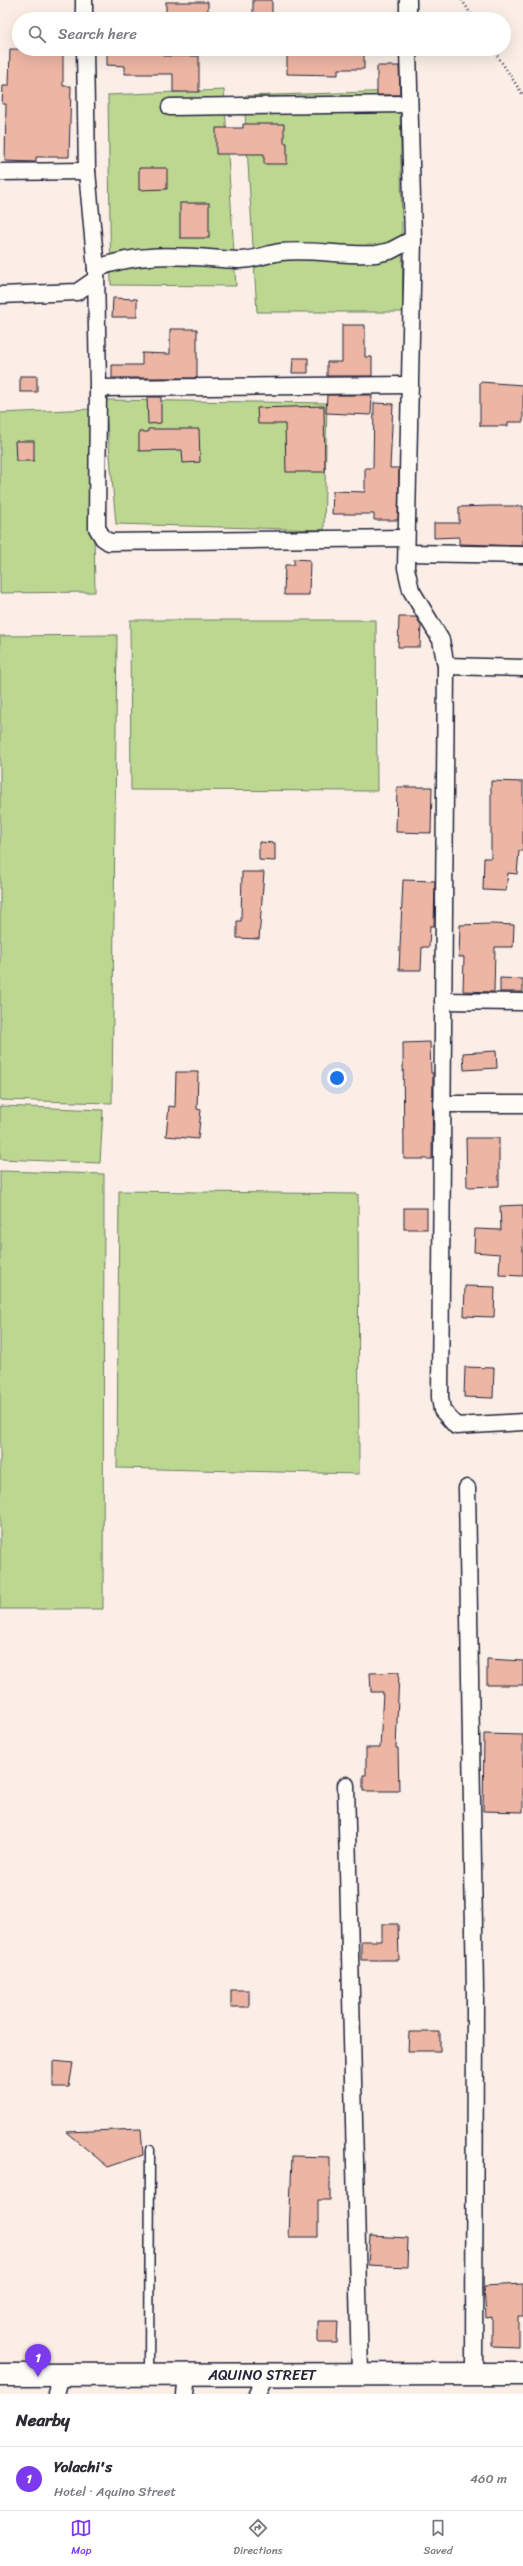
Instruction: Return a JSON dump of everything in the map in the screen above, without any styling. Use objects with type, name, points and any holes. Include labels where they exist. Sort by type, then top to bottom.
[{"type":"main road","name":"AQUINO STREET","points":[[0,2375],[59,2385],[149,2375],[186,2384],[261,2384],[360,2374],[523,2374]]},
{"type":"street","points":[[84,0],[84,12]]},
{"type":"street","points":[[408,0],[408,12]]},
{"type":"street","points":[[85,56],[87,171],[96,274],[98,388],[97,528],[103,538],[109,542],[407,546],[523,555]]},
{"type":"street","points":[[408,56],[414,239],[407,579],[411,590],[441,640],[446,666],[440,1397],[442,1410],[456,1426],[523,1422]]},
{"type":"street","points":[[170,107],[409,104]]},
{"type":"street","points":[[0,172],[87,171]]},
{"type":"street","points":[[0,295],[76,292],[96,274],[125,259],[207,256],[238,260],[291,252],[376,254],[390,251],[414,239]]},
{"type":"street","points":[[98,388],[410,385]]},
{"type":"street","points":[[446,666],[523,668]]},
{"type":"street","points":[[443,1001],[523,1002]]},
{"type":"street","points":[[442,1104],[523,1104]]},
{"type":"street","points":[[467,1488],[475,1992],[474,2374]]},
{"type":"street","points":[[346,1785],[360,2374]]},
{"type":"lane","points":[[149,2375],[150,2150]]},
{"type":"path","points":[[462,0],[470,12]]},
{"type":"path","points":[[498,56],[523,95]]},
{"type":"green space","points":[[224,90],[236,286],[111,285],[108,95]]},
{"type":"green space","points":[[400,91],[403,312],[257,312],[244,96]]},
{"type":"green space","points":[[105,400],[327,403],[324,530],[116,524]]},
{"type":"green space","points":[[92,409],[95,592],[0,593],[0,413]]},
{"type":"green space","points":[[130,620],[376,620],[377,791],[131,790]]},
{"type":"green space","points":[[117,635],[112,1103],[0,1100],[0,636]]},
{"type":"green space","points":[[0,1106],[103,1110],[100,1163],[0,1159]]},
{"type":"green space","points":[[0,1171],[104,1174],[103,1609],[0,1609]]},
{"type":"green space","points":[[119,1191],[358,1194],[359,1474],[117,1468]]},
{"type":"building","points":[[253,0],[272,0],[272,12],[253,12]]},
{"type":"building","points":[[166,2],[208,2],[208,12],[166,12]]},
{"type":"building","points":[[10,49],[12,49],[12,56],[63,56],[63,86],[71,86],[69,157],[36,157],[36,162],[5,161],[6,104],[2,104],[3,86],[9,86]]},
{"type":"building","points":[[107,56],[199,56],[199,92],[173,92],[173,74],[125,74],[125,66],[107,65]]},
{"type":"building","points":[[287,56],[364,56],[364,69],[338,69],[338,75],[287,74]]},
{"type":"building","points":[[377,66],[399,66],[400,95],[377,95]]},
{"type":"building","points":[[243,124],[284,124],[284,143],[287,143],[287,164],[264,164],[264,154],[216,154],[216,128],[243,128]]},
{"type":"building","points":[[139,168],[167,168],[167,189],[139,190]]},
{"type":"building","points":[[180,203],[209,203],[209,238],[180,238]]},
{"type":"building","points":[[113,298],[137,299],[137,317],[112,317]]},
{"type":"building","points":[[342,325],[365,325],[365,357],[372,357],[372,376],[327,376],[327,362],[342,362]]},
{"type":"building","points":[[170,329],[197,329],[197,378],[112,378],[112,365],[142,365],[142,353],[170,354]]},
{"type":"building","points":[[293,358],[308,358],[308,373],[292,373]]},
{"type":"building","points":[[20,376],[37,376],[37,392],[20,392]]},
{"type":"building","points":[[480,382],[523,385],[523,422],[508,422],[508,426],[480,426]]},
{"type":"building","points":[[327,395],[372,395],[371,415],[326,413]]},
{"type":"building","points":[[147,397],[161,397],[161,423],[148,424]]},
{"type":"building","points":[[374,403],[393,404],[390,468],[399,468],[398,520],[374,520],[374,514],[332,514],[333,491],[365,492],[365,468],[373,468]]},
{"type":"building","points":[[324,406],[325,472],[286,472],[285,424],[258,424],[257,408]]},
{"type":"building","points":[[148,429],[199,429],[200,462],[183,463],[182,450],[139,451],[139,432],[148,432]]},
{"type":"building","points":[[15,441],[34,441],[34,461],[16,461]]},
{"type":"building","points":[[523,506],[523,546],[459,544],[459,537],[434,538],[434,523],[459,523],[459,507]]},
{"type":"building","points":[[294,559],[310,560],[309,595],[284,595],[285,565],[294,565]]},
{"type":"building","points":[[399,617],[416,617],[421,625],[420,647],[398,647]]},
{"type":"building","points":[[491,781],[523,782],[523,851],[519,851],[517,874],[508,873],[506,891],[483,890],[484,858],[491,858]]},
{"type":"building","points":[[397,787],[432,787],[431,833],[396,832]]},
{"type":"building","points":[[259,842],[275,843],[275,861],[259,860]]},
{"type":"building","points":[[242,872],[264,872],[259,939],[237,938],[237,921],[241,921]]},
{"type":"building","points":[[403,880],[435,881],[434,926],[430,926],[429,947],[422,947],[421,970],[399,970]]},
{"type":"building","points":[[460,925],[514,925],[513,947],[495,947],[494,992],[463,991],[464,957],[459,957]]},
{"type":"building","points":[[500,978],[523,979],[523,992],[500,992]]},
{"type":"building","points":[[430,1042],[431,1073],[433,1073],[432,1159],[404,1159],[403,1043]]},
{"type":"building","points":[[496,1051],[497,1068],[464,1070],[463,1053]]},
{"type":"building","points":[[176,1072],[198,1072],[197,1109],[201,1110],[198,1139],[166,1136],[169,1106],[175,1107]]},
{"type":"building","points":[[466,1138],[499,1138],[499,1186],[467,1187]]},
{"type":"building","points":[[523,1205],[523,1276],[499,1275],[500,1254],[474,1252],[475,1229],[501,1230],[500,1206]]},
{"type":"building","points":[[404,1208],[427,1208],[427,1229],[404,1229]]},
{"type":"building","points":[[465,1286],[495,1287],[494,1317],[464,1316]]},
{"type":"building","points":[[465,1367],[494,1368],[493,1398],[464,1397]]},
{"type":"building","points":[[487,1659],[523,1661],[523,1685],[487,1685]]},
{"type":"building","points":[[399,1672],[396,1748],[398,1748],[399,1791],[363,1791],[363,1775],[366,1775],[366,1748],[380,1748],[383,1692],[371,1692],[370,1673]]},
{"type":"building","points":[[484,1734],[523,1735],[523,1812],[483,1811]]},
{"type":"building","points":[[382,1924],[398,1924],[399,1960],[361,1960],[361,1941],[382,1941]]},
{"type":"building","points":[[231,1990],[249,1990],[249,2007],[231,2007]]},
{"type":"building","points":[[409,2032],[440,2032],[440,2051],[408,2051]]},
{"type":"building","points":[[53,2061],[73,2063],[69,2087],[53,2087]]},
{"type":"building","points":[[141,2129],[143,2155],[108,2167],[66,2132]]},
{"type":"building","points":[[292,2156],[330,2157],[330,2200],[318,2200],[318,2237],[289,2237]]},
{"type":"building","points":[[370,2236],[408,2238],[407,2267],[368,2265]]},
{"type":"building","points":[[523,2284],[523,2316],[518,2316],[518,2347],[492,2346],[492,2317],[486,2318],[484,2286]]},
{"type":"building","points":[[318,2321],[338,2321],[337,2343],[318,2343]]},
{"type":"place","name":"Yolachi's","points":[[38,2377]]}]
